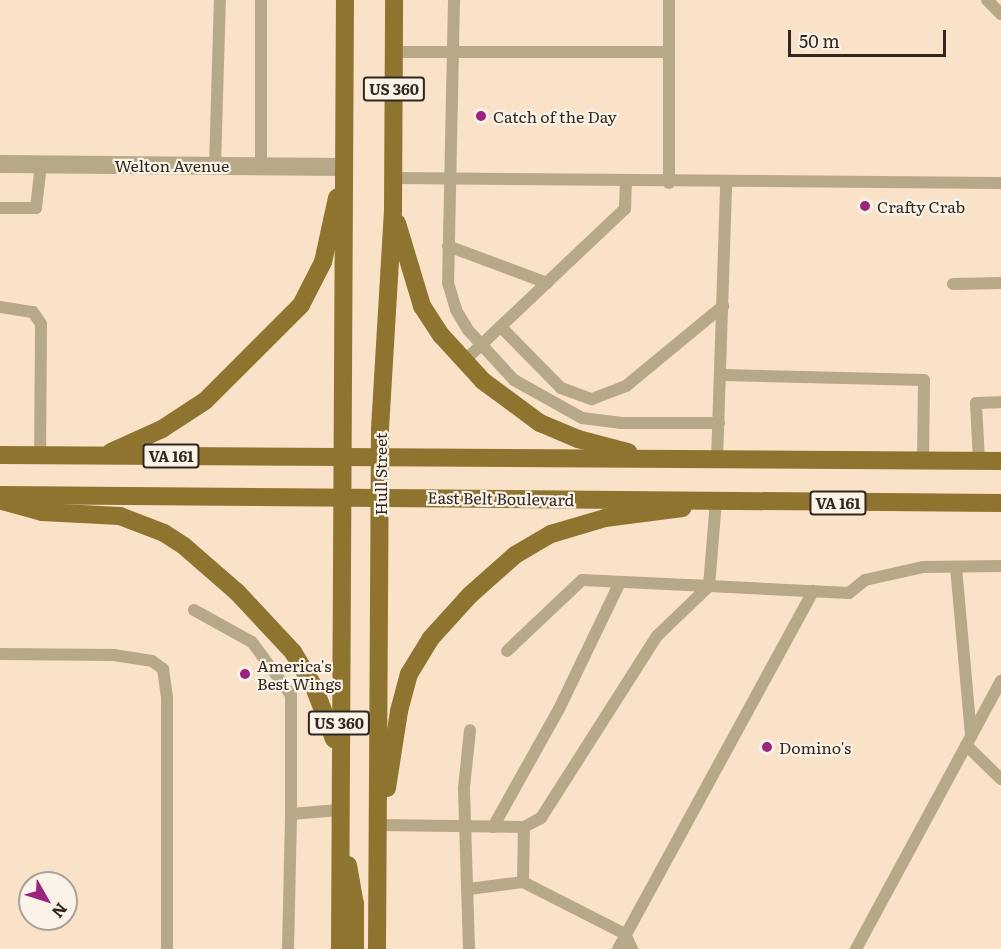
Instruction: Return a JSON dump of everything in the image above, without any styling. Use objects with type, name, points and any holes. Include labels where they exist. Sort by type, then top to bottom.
[{"type":"main road","name":"US 360","points":[[340,949],[339,756],[345,0]]},
{"type":"main road","name":"Hull Street","points":[[377,949],[381,458],[394,178],[394,0]]},
{"type":"main road","points":[[105,455],[162,429],[205,400],[301,305],[323,262],[345,167]]},
{"type":"main road","points":[[393,210],[422,306],[464,362],[502,398],[540,423],[578,440],[656,459]]},
{"type":"main road","name":"VA 161","points":[[0,455],[1001,461]]},
{"type":"main road","name":"East Belt Boulevard","points":[[0,495],[1001,503]]},
{"type":"main road","points":[[0,501],[42,512],[120,516],[164,533],[184,546],[237,592],[293,652],[314,687],[339,756]]},
{"type":"main road","points":[[378,825],[397,743],[399,711],[410,674],[431,638],[470,595],[515,555],[551,534],[605,518],[642,516],[716,501]]},
{"type":"main road","points":[[339,810],[355,904],[355,949]]},
{"type":"street","name":"Welton Avenue","points":[[0,164],[345,167]]},
{"type":"lane","points":[[215,165],[220,0]]},
{"type":"lane","points":[[261,0],[261,165]]},
{"type":"lane","points":[[454,0],[448,283],[456,310],[481,345],[514,380],[582,418],[622,423],[719,423]]},
{"type":"lane","points":[[669,0],[669,183]]},
{"type":"lane","points":[[987,0],[1001,14]]},
{"type":"lane","points":[[393,52],[453,55],[669,52]]},
{"type":"lane","points":[[0,208],[36,208],[41,164]]},
{"type":"lane","points":[[394,178],[450,181],[726,184],[1001,183]]},
{"type":"lane","points":[[464,362],[625,209],[626,183]]},
{"type":"lane","points":[[717,460],[726,184]]},
{"type":"lane","points":[[448,246],[547,283]]},
{"type":"lane","points":[[953,284],[1001,283]]},
{"type":"lane","points":[[501,327],[561,388],[592,399],[626,386],[723,306]]},
{"type":"lane","points":[[0,307],[33,312],[41,324],[40,455]]},
{"type":"lane","points":[[721,375],[924,380],[923,461]]},
{"type":"lane","points":[[979,461],[976,403],[1001,402]]},
{"type":"lane","points":[[378,825],[524,827],[541,818],[657,636],[709,586],[716,501]]},
{"type":"lane","points":[[507,651],[582,580],[849,593],[864,580],[923,567],[1001,566]]},
{"type":"lane","points":[[956,567],[969,741],[1001,779]]},
{"type":"lane","points":[[493,827],[559,709],[620,582]]},
{"type":"lane","points":[[618,949],[813,591]]},
{"type":"lane","points":[[194,610],[252,642],[291,695],[288,949]]},
{"type":"lane","points":[[0,654],[114,655],[152,661],[163,669],[167,699],[167,949]]},
{"type":"lane","points":[[856,949],[999,690]]},
{"type":"lane","points":[[469,949],[469,889],[464,788],[470,730]]},
{"type":"lane","points":[[291,814],[339,810]]},
{"type":"lane","points":[[523,882],[524,827]]},
{"type":"lane","points":[[469,889],[523,882],[625,934],[632,949]]},
{"type":"place","name":"Catch of the Day","points":[[481,116]]},
{"type":"place","name":"Crafty Crab","points":[[865,206]]},
{"type":"place","name":"America's Best Wings","points":[[245,674]]},
{"type":"place","name":"Domino's","points":[[767,747]]}]
